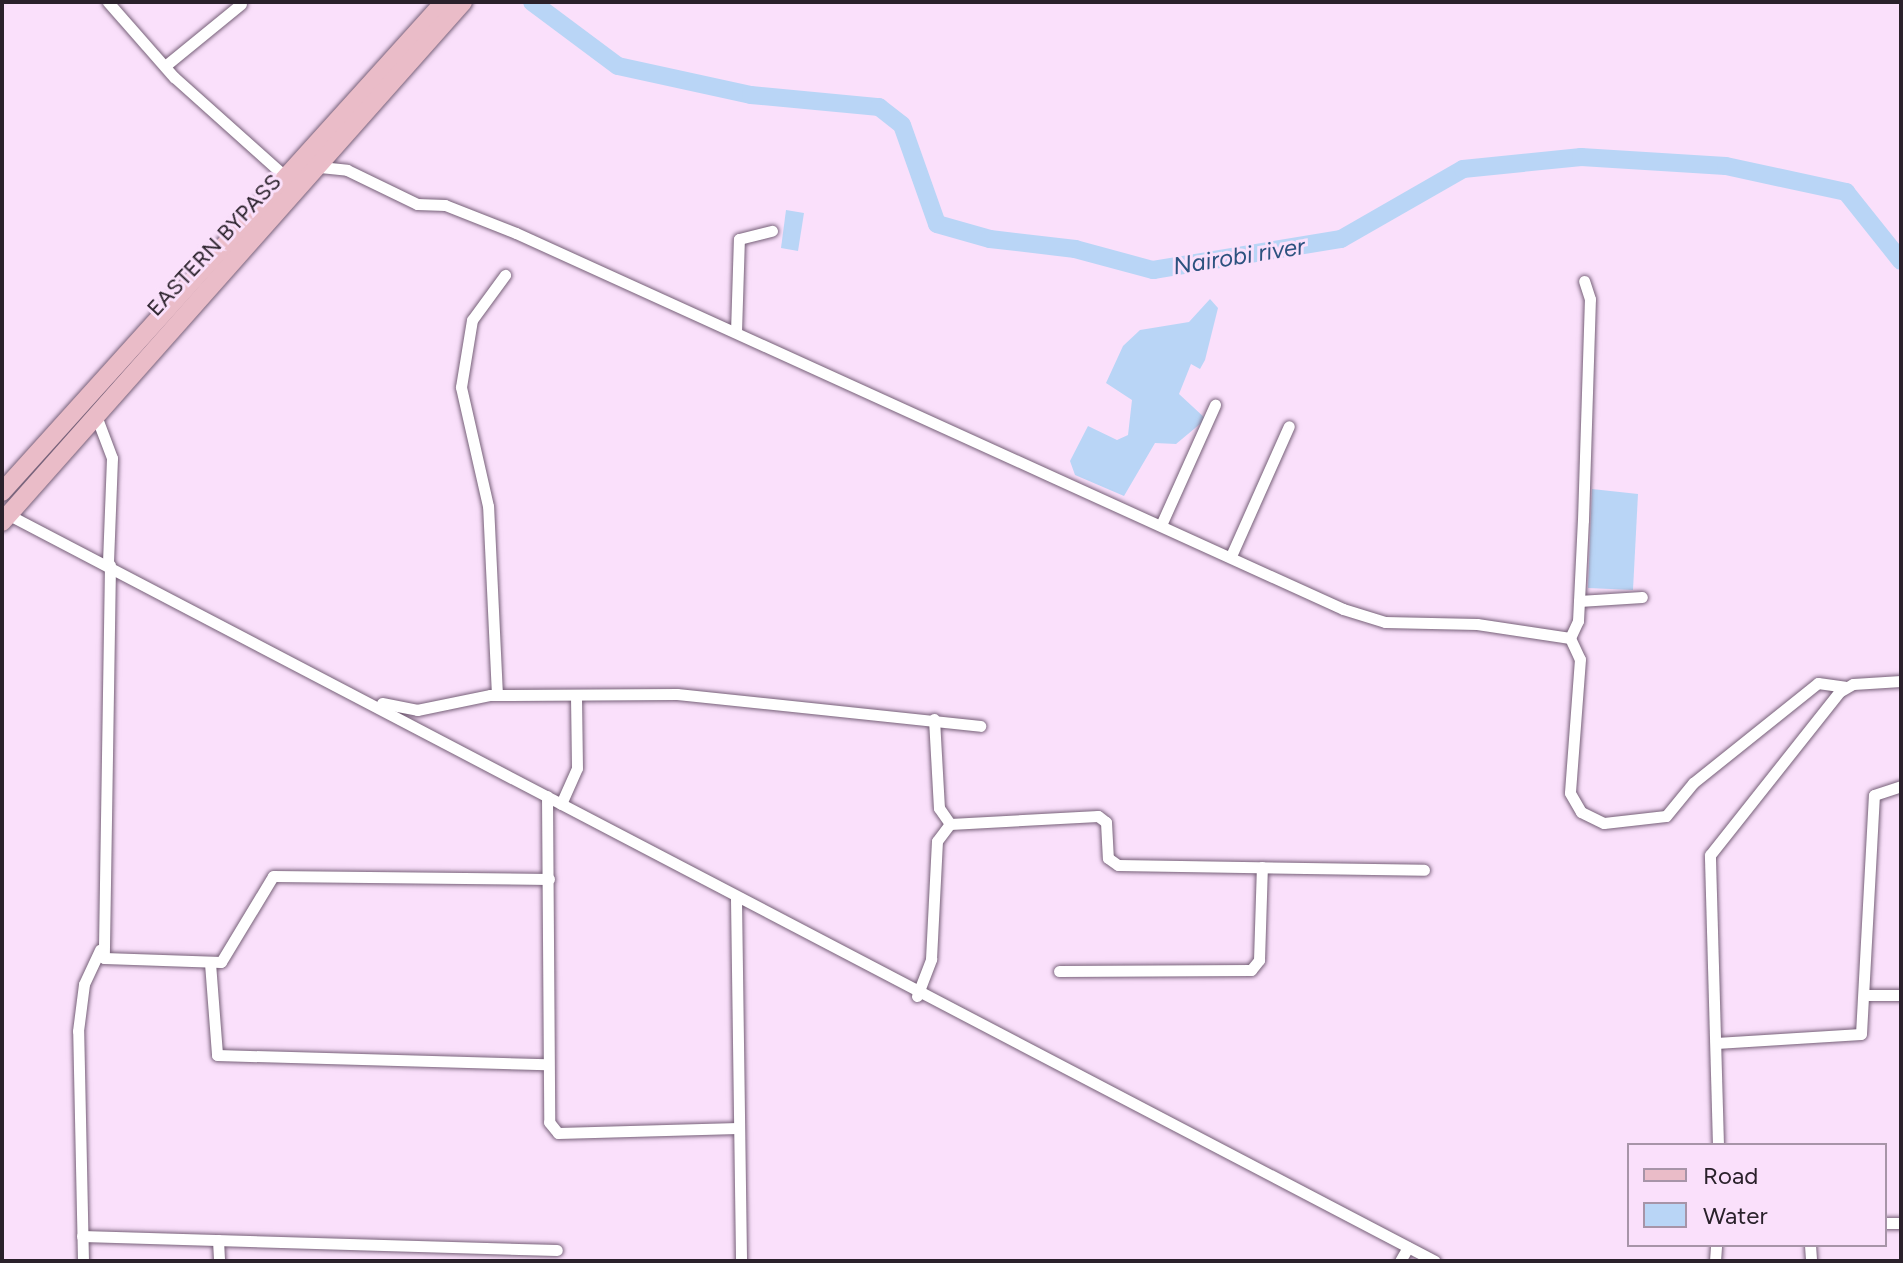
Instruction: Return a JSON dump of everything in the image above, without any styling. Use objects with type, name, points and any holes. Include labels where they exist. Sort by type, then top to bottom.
[{"type":"main road","name":"EASTERN BYPASS","points":[[5,518],[95,413],[320,167],[456,3]]},
{"type":"main road","name":"EASTERN BYPASS","points":[[2,492],[287,178],[456,3]]},
{"type":"street","points":[[108,2],[165,66],[287,178]]},
{"type":"street","points":[[165,66],[241,4]]},
{"type":"street","points":[[320,167],[347,170],[417,204],[466,212],[1362,617],[1570,638]]},
{"type":"street","points":[[736,332],[739,239],[772,231]]},
{"type":"street","points":[[497,695],[488,506],[461,387],[472,320],[505,275]]},
{"type":"street","points":[[1584,281],[1590,299],[1579,601],[1570,638],[1580,659],[1570,793],[1581,812],[1604,823],[1666,816],[1693,783],[1818,683],[1845,687],[1901,681]]},
{"type":"street","points":[[1161,525],[1215,405]]},
{"type":"street","points":[[83,1261],[78,1031],[84,984],[100,950],[112,458],[95,413]]},
{"type":"street","points":[[1231,556],[1289,426]]},
{"type":"street","points":[[5,518],[109,564],[373,702],[917,996],[1435,1261]]},
{"type":"street","points":[[1579,601],[1642,597]]},
{"type":"street","points":[[1718,1143],[1710,855],[1818,712],[1845,687]]},
{"type":"street","points":[[373,702],[417,710],[497,695],[787,701],[980,726]]},
{"type":"street","points":[[561,804],[577,768],[576,695]]},
{"type":"street","points":[[934,719],[939,808],[950,824]]},
{"type":"street","points":[[1716,1043],[1856,1037],[1867,1022],[1874,795],[1901,786]]},
{"type":"street","points":[[547,796],[546,1064],[549,1122],[558,1133],[738,1128]]},
{"type":"street","points":[[917,996],[931,959],[937,841],[950,824],[1098,816],[1106,822],[1108,858],[1118,865],[1424,870]]},
{"type":"street","points":[[1059,971],[1251,970],[1259,960],[1262,867]]},
{"type":"street","points":[[100,950],[112,962],[210,963],[231,953],[273,876],[549,879]]},
{"type":"street","points":[[736,899],[741,1261]]},
{"type":"street","points":[[210,963],[217,1055],[546,1064]]},
{"type":"street","points":[[1869,995],[1901,995]]},
{"type":"street","points":[[82,1236],[557,1250]]},
{"type":"street","points":[[218,1240],[219,1261]]},
{"type":"street","points":[[1400,1261],[1408,1247]]},
{"type":"water","points":[[786,210],[804,213],[798,251],[781,248]]},
{"type":"water","points":[[1210,299],[1218,308],[1205,360],[1200,369],[1191,364],[1179,394],[1206,419],[1176,444],[1155,443],[1124,496],[1075,475],[1070,461],[1088,426],[1117,440],[1128,435],[1132,400],[1106,383],[1123,346],[1140,330],[1189,322]]},
{"type":"water","points":[[1592,489],[1638,494],[1633,590],[1588,588]]},
{"type":"waterway","name":"Nairobi river","points":[[532,2],[618,66],[751,95],[879,107],[902,125],[937,224],[990,239],[1075,249],[1153,270],[1341,239],[1463,169],[1581,157],[1726,166],[1846,192],[1901,261]]}]
